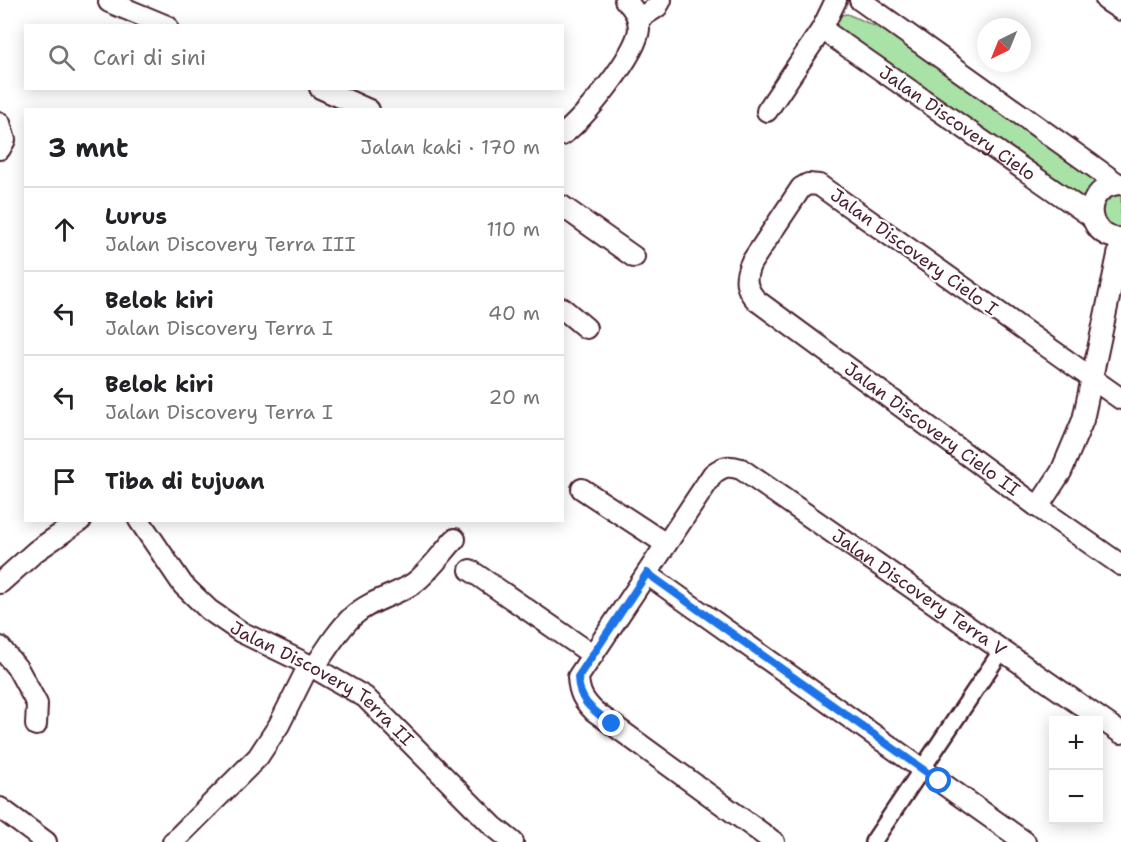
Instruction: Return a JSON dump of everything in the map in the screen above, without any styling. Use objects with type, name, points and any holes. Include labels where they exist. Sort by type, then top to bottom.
[{"type":"street","points":[[564,133],[591,107],[631,52],[639,31],[638,19],[625,0]]},
{"type":"street","points":[[638,19],[657,7],[661,0]]},
{"type":"street","points":[[767,111],[822,29],[836,0]]},
{"type":"street","points":[[860,0],[1119,184]]},
{"type":"street","points":[[1106,0],[1121,10]]},
{"type":"street","points":[[109,2],[162,24]]},
{"type":"street","name":"Jalan Discovery Cielo","points":[[822,29],[1092,217],[1095,226],[1102,234],[1111,239],[1121,240]]},
{"type":"street","points":[[325,90],[365,108]]},
{"type":"street","name":"Jalan Discovery Cielo I","points":[[748,289],[746,273],[751,263],[801,188],[808,184],[819,185],[1121,399]]},
{"type":"street","points":[[1092,217],[1092,207],[1101,191],[1119,184]]},
{"type":"street","points":[[564,207],[634,257]]},
{"type":"street","points":[[1038,507],[1061,472],[1083,420],[1121,240]]},
{"type":"street","name":"Jalan Discovery Cielo II","points":[[748,289],[756,300],[1038,507],[1121,565]]},
{"type":"street","points":[[564,310],[586,328]]},
{"type":"street","name":"Jalan Discovery Terra V","points":[[666,544],[713,474],[727,466],[741,469],[1121,733]]},
{"type":"street","points":[[582,489],[666,544],[578,677],[579,691],[587,705],[774,842]]},
{"type":"street","points":[[0,583],[36,551],[78,522]]},
{"type":"street","name":"Jalan Discovery Terra II","points":[[140,522],[183,585],[209,610],[241,632],[312,666],[365,697],[493,826],[513,842]]},
{"type":"street","points":[[173,842],[258,757],[312,666],[353,616],[369,605],[416,582],[455,539]]},
{"type":"street","points":[[470,570],[593,655]]},
{"type":"street","points":[[647,573],[1025,842]]},
{"type":"street","points":[[0,647],[18,669],[37,704],[36,725]]},
{"type":"street","points":[[873,842],[1002,650]]},
{"type":"street","points":[[0,808],[46,842]]},
{"type":"green space","points":[[847,14],[916,47],[948,67],[1011,110],[1102,179],[1088,203],[834,35],[834,22],[840,15]]},
{"type":"green space","points":[[1121,194],[1121,227],[1105,221],[1102,207],[1108,196]]},
{"type":"route","points":[[612,724],[587,705],[579,691],[578,677],[647,573],[939,781]]}]
